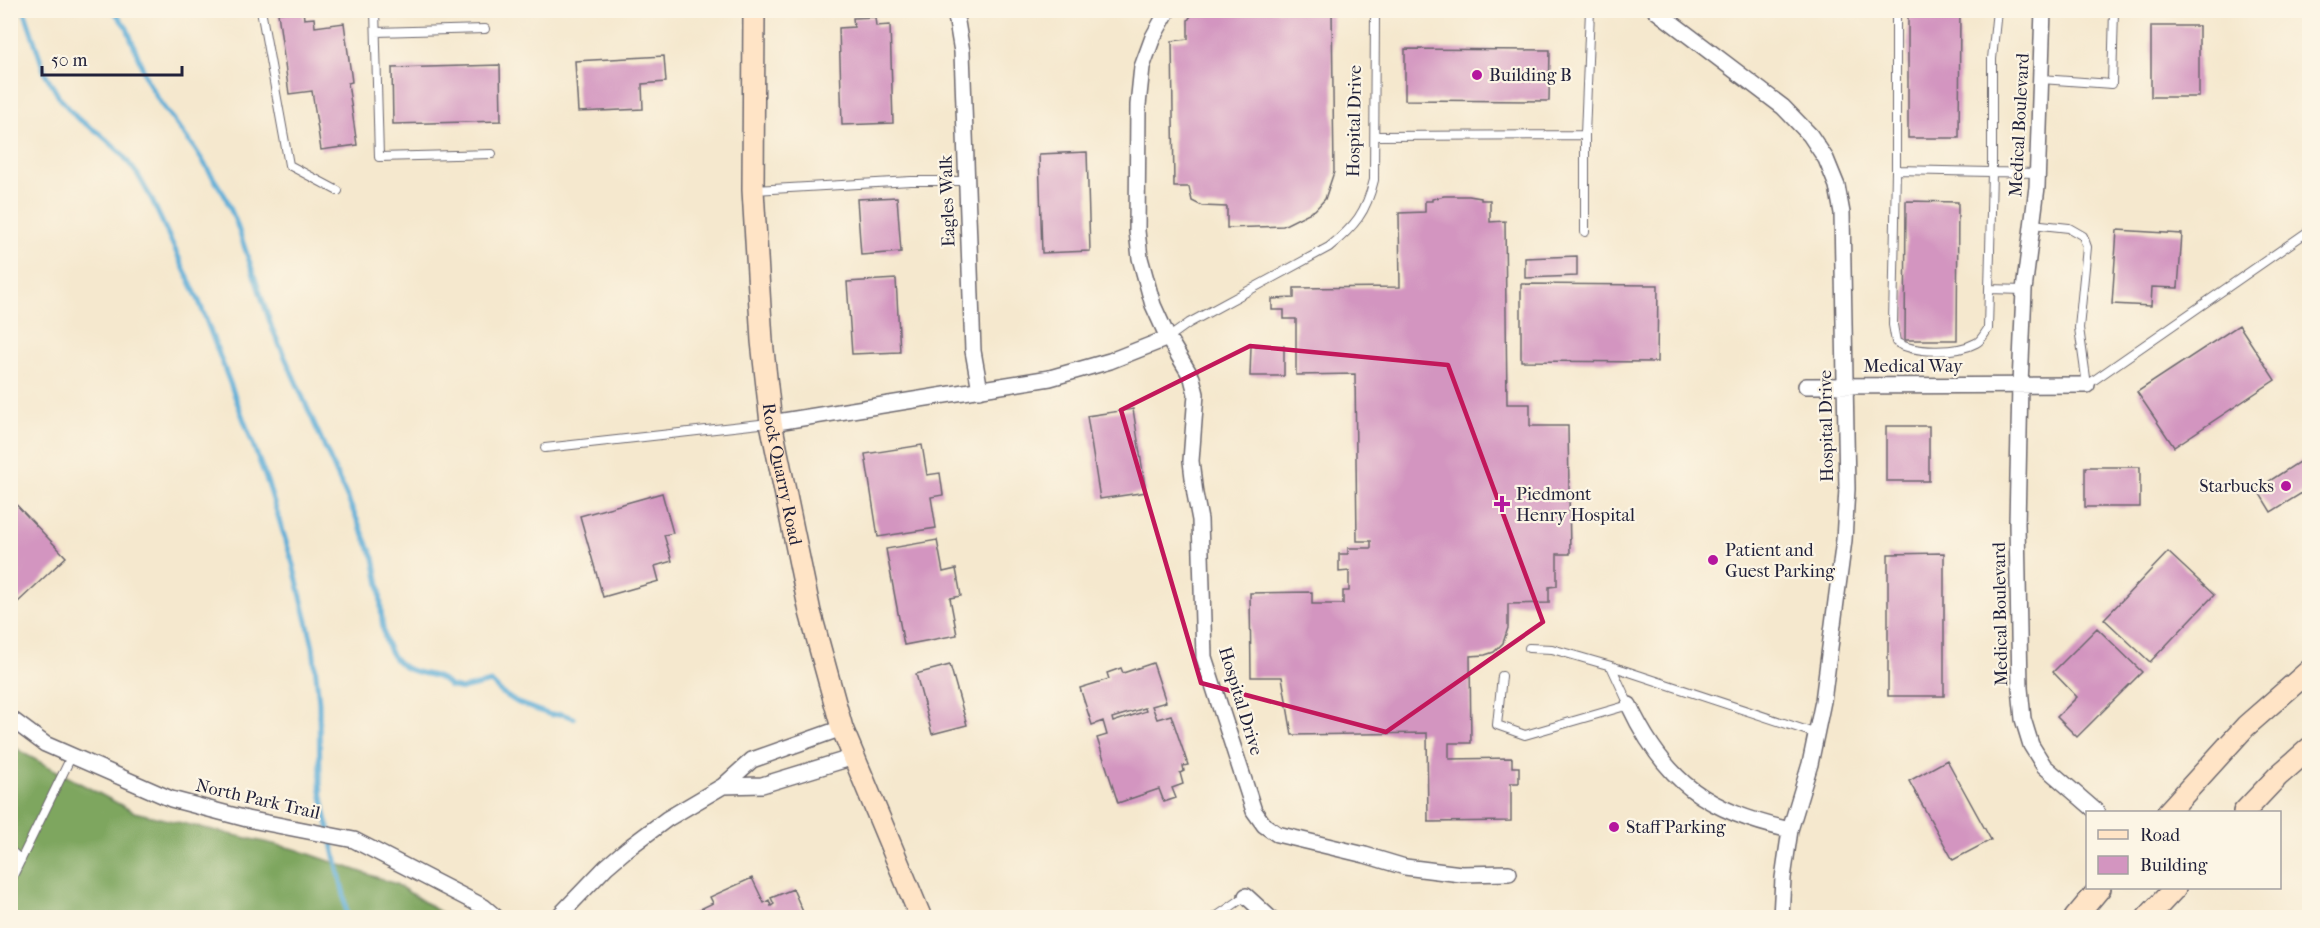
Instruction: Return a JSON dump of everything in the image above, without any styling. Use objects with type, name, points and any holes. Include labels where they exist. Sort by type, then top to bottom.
[{"type":"street","name":"Rock Quarry Road","points":[[754,10],[753,190],[762,341],[771,423],[810,612],[842,728],[921,918]]},
{"type":"street","name":"Eagles Walk","points":[[955,10],[962,52],[973,351],[980,390]]},
{"type":"street","name":"Hospital Drive","points":[[1168,10],[1153,37],[1142,67],[1138,105],[1137,231],[1140,258],[1154,305],[1168,338],[1192,378],[1196,394],[1191,461],[1200,519],[1204,657],[1254,811],[1263,825],[1277,834],[1405,867],[1461,874],[1509,873]]},
{"type":"street","name":"Hospital Drive","points":[[1654,10],[1783,107],[1810,135],[1826,159],[1837,186],[1842,213],[1847,489],[1844,540],[1817,734],[1790,830],[1783,878],[1781,918]]},
{"type":"street","name":"Medical Boulevard","points":[[2043,12],[2038,173],[2024,290],[2020,385],[2017,525],[2020,688],[2023,719],[2031,745],[2044,766],[2095,811]]},
{"type":"street","name":"Hospital Drive","points":[[771,423],[1050,378],[1086,369],[1168,338]]},
{"type":"street","name":"Medical Way","points":[[1806,386],[2020,385]]},
{"type":"street","points":[[2020,385],[2087,385]]},
{"type":"street","points":[[2170,811],[2246,726],[2310,670]]},
{"type":"street","points":[[1629,705],[1654,751],[1698,794],[1732,814],[1790,830]]},
{"type":"street","name":"North Park Trail","points":[[10,718],[45,744],[171,799],[247,819],[354,840],[484,907],[497,918]]},
{"type":"street","points":[[557,918],[606,867],[646,834],[723,786],[752,760],[842,728]]},
{"type":"street","points":[[2246,811],[2278,776],[2310,748]]},
{"type":"street","points":[[723,786],[762,785],[854,757]]},
{"type":"street","points":[[2075,918],[2099,889]]},
{"type":"street","points":[[2147,918],[2174,889]]},
{"type":"street","points":[[1246,896],[1270,918]]},
{"type":"lane","points":[[261,10],[289,165],[338,192]]},
{"type":"lane","points":[[375,10],[378,157],[492,154]]},
{"type":"lane","name":"Hospital Drive","points":[[1168,338],[1189,322],[1308,259],[1348,232],[1369,203],[1374,180],[1375,10]]},
{"type":"lane","points":[[1585,232],[1585,135],[1590,10]]},
{"type":"lane","points":[[1896,10],[1893,325],[1896,342],[1906,348],[1956,350],[1978,343],[1988,329],[1992,58],[1997,10]]},
{"type":"lane","points":[[2022,10],[2043,12]]},
{"type":"lane","points":[[2041,79],[2112,84],[2114,10]]},
{"type":"lane","points":[[376,32],[485,29]]},
{"type":"lane","points":[[1375,136],[1585,135]]},
{"type":"lane","points":[[1896,170],[2038,173]]},
{"type":"lane","points":[[753,190],[911,181],[965,181]]},
{"type":"lane","points":[[2032,224],[2069,228],[2083,236],[2087,247],[2079,328],[2087,385],[2310,230]]},
{"type":"lane","points":[[1989,289],[2024,290]]},
{"type":"lane","points":[[545,448],[771,423]]},
{"type":"lane","points":[[1529,648],[1552,649],[1611,666],[1817,734]]},
{"type":"lane","points":[[1502,676],[1497,725],[1525,735],[1629,705],[1611,666]]},
{"type":"lane","points":[[10,882],[71,757]]},
{"type":"lane","points":[[10,850],[21,860]]},
{"type":"lane","points":[[1214,918],[1246,896]]},
{"type":"highlighted area","points":[[1250,346],[1448,365],[1543,622],[1386,732],[1201,683],[1121,410]]},
{"type":"green space","points":[[10,743],[23,753],[134,812],[295,849],[396,884],[448,917],[11,917]]},
{"type":"building","points":[[303,10],[304,19],[314,18],[315,27],[344,23],[352,82],[348,83],[357,145],[321,150],[312,91],[289,94],[278,13]]},
{"type":"building","points":[[1195,10],[1332,10],[1334,172],[1325,199],[1315,210],[1283,226],[1227,228],[1227,207],[1202,206],[1192,201],[1189,187],[1174,187],[1172,41],[1188,39],[1188,20]]},
{"type":"building","points":[[1908,10],[1960,10],[1959,138],[1908,138]]},
{"type":"building","points":[[875,17],[876,26],[890,25],[893,123],[842,125],[839,28],[854,27],[853,18]]},
{"type":"building","points":[[2151,26],[2199,26],[2199,97],[2151,97]]},
{"type":"building","name":"Building B","points":[[1405,49],[1550,50],[1549,101],[1405,100]]},
{"type":"building","points":[[664,56],[666,82],[642,84],[643,109],[578,112],[575,61]]},
{"type":"building","points":[[500,65],[501,121],[393,124],[392,68]]},
{"type":"building","points":[[1087,152],[1090,251],[1042,253],[1039,154]]},
{"type":"building","points":[[1444,196],[1469,196],[1490,200],[1490,222],[1505,221],[1507,404],[1530,404],[1530,426],[1568,426],[1570,554],[1557,554],[1557,586],[1549,587],[1549,603],[1508,604],[1508,628],[1503,643],[1494,652],[1470,656],[1471,743],[1449,743],[1449,759],[1512,758],[1512,767],[1519,767],[1519,783],[1511,783],[1511,821],[1428,822],[1427,733],[1292,735],[1282,677],[1251,677],[1250,593],[1312,592],[1312,604],[1343,604],[1343,591],[1349,591],[1349,571],[1339,572],[1339,554],[1348,554],[1348,548],[1371,548],[1371,541],[1357,541],[1355,374],[1296,375],[1296,319],[1284,319],[1284,310],[1272,310],[1272,299],[1294,298],[1294,288],[1400,287],[1399,213],[1425,212],[1425,201]]},
{"type":"building","points":[[897,197],[901,252],[861,255],[857,199]]},
{"type":"building","points":[[1906,201],[1958,202],[1957,340],[1905,340]]},
{"type":"building","points":[[2117,230],[2182,234],[2178,288],[2152,287],[2151,306],[2112,304]]},
{"type":"building","points":[[1577,256],[1577,276],[1525,278],[1525,258]]},
{"type":"building","points":[[896,279],[900,352],[852,354],[847,282]]},
{"type":"building","points":[[1521,284],[1658,285],[1657,362],[1521,361]]},
{"type":"building","points":[[2239,325],[2275,380],[2174,447],[2137,392]]},
{"type":"building","points":[[1251,346],[1284,346],[1284,376],[1250,376]]},
{"type":"building","points":[[1133,409],[1146,492],[1100,499],[1087,416]]},
{"type":"building","points":[[1886,426],[1929,426],[1929,481],[1886,481]]},
{"type":"building","points":[[922,445],[927,475],[940,473],[943,495],[931,497],[936,528],[878,537],[865,454]]},
{"type":"building","points":[[2302,460],[2310,472],[2310,488],[2271,512],[2257,489]]},
{"type":"building","points":[[2085,467],[2140,467],[2140,507],[2085,507]]},
{"type":"building","points":[[662,493],[673,533],[664,535],[672,561],[655,566],[659,581],[603,597],[580,516]]},
{"type":"building","points":[[10,498],[66,557],[18,602],[10,594]]},
{"type":"building","points":[[937,540],[943,572],[956,569],[961,596],[950,598],[957,635],[904,645],[886,549]]},
{"type":"building","points":[[2168,552],[2214,595],[2150,662],[2104,619]]},
{"type":"building","points":[[1944,553],[1944,696],[1888,696],[1888,554]]},
{"type":"building","points":[[2097,628],[2142,672],[2077,737],[2057,717],[2077,697],[2053,672]]},
{"type":"building","points":[[1153,663],[1166,702],[1152,706],[1157,719],[1171,715],[1188,765],[1183,766],[1184,771],[1180,773],[1183,784],[1172,788],[1176,798],[1164,802],[1159,789],[1118,803],[1097,738],[1107,735],[1103,721],[1092,725],[1080,688],[1109,679],[1107,673],[1121,668],[1123,673]],"holes":[[[1145,708],[1146,711],[1113,722],[1112,718]]]},
{"type":"building","points":[[950,665],[967,725],[932,734],[916,674]]},
{"type":"building","points":[[1947,760],[1991,840],[1953,860],[1909,781]]},
{"type":"building","points":[[752,878],[764,903],[769,900],[771,906],[774,904],[771,898],[793,889],[803,912],[792,918],[682,918],[713,903],[710,897]]},
{"type":"waterway","points":[[24,10],[45,73],[59,97],[77,118],[121,153],[138,175],[152,200],[199,301],[268,484],[293,564],[313,646],[319,702],[320,785],[347,918]]},
{"type":"waterway","points":[[113,10],[127,28],[147,80],[161,104],[195,149],[225,196],[272,328],[374,558],[384,634],[392,654],[408,669],[440,678],[449,686],[462,689],[491,682],[502,693],[518,703],[551,715],[562,714],[574,718]]},
{"type":"place","name":"Building B","points":[[1477,75]]},
{"type":"place","name":"Starbucks","points":[[2286,486]]},
{"type":"place","name":"Piedmont Henry Hospital","points":[[1502,504]]},
{"type":"place","name":"Patient and Guest Parking","points":[[1713,560]]},
{"type":"place","name":"Staff Parking","points":[[1614,827]]}]
